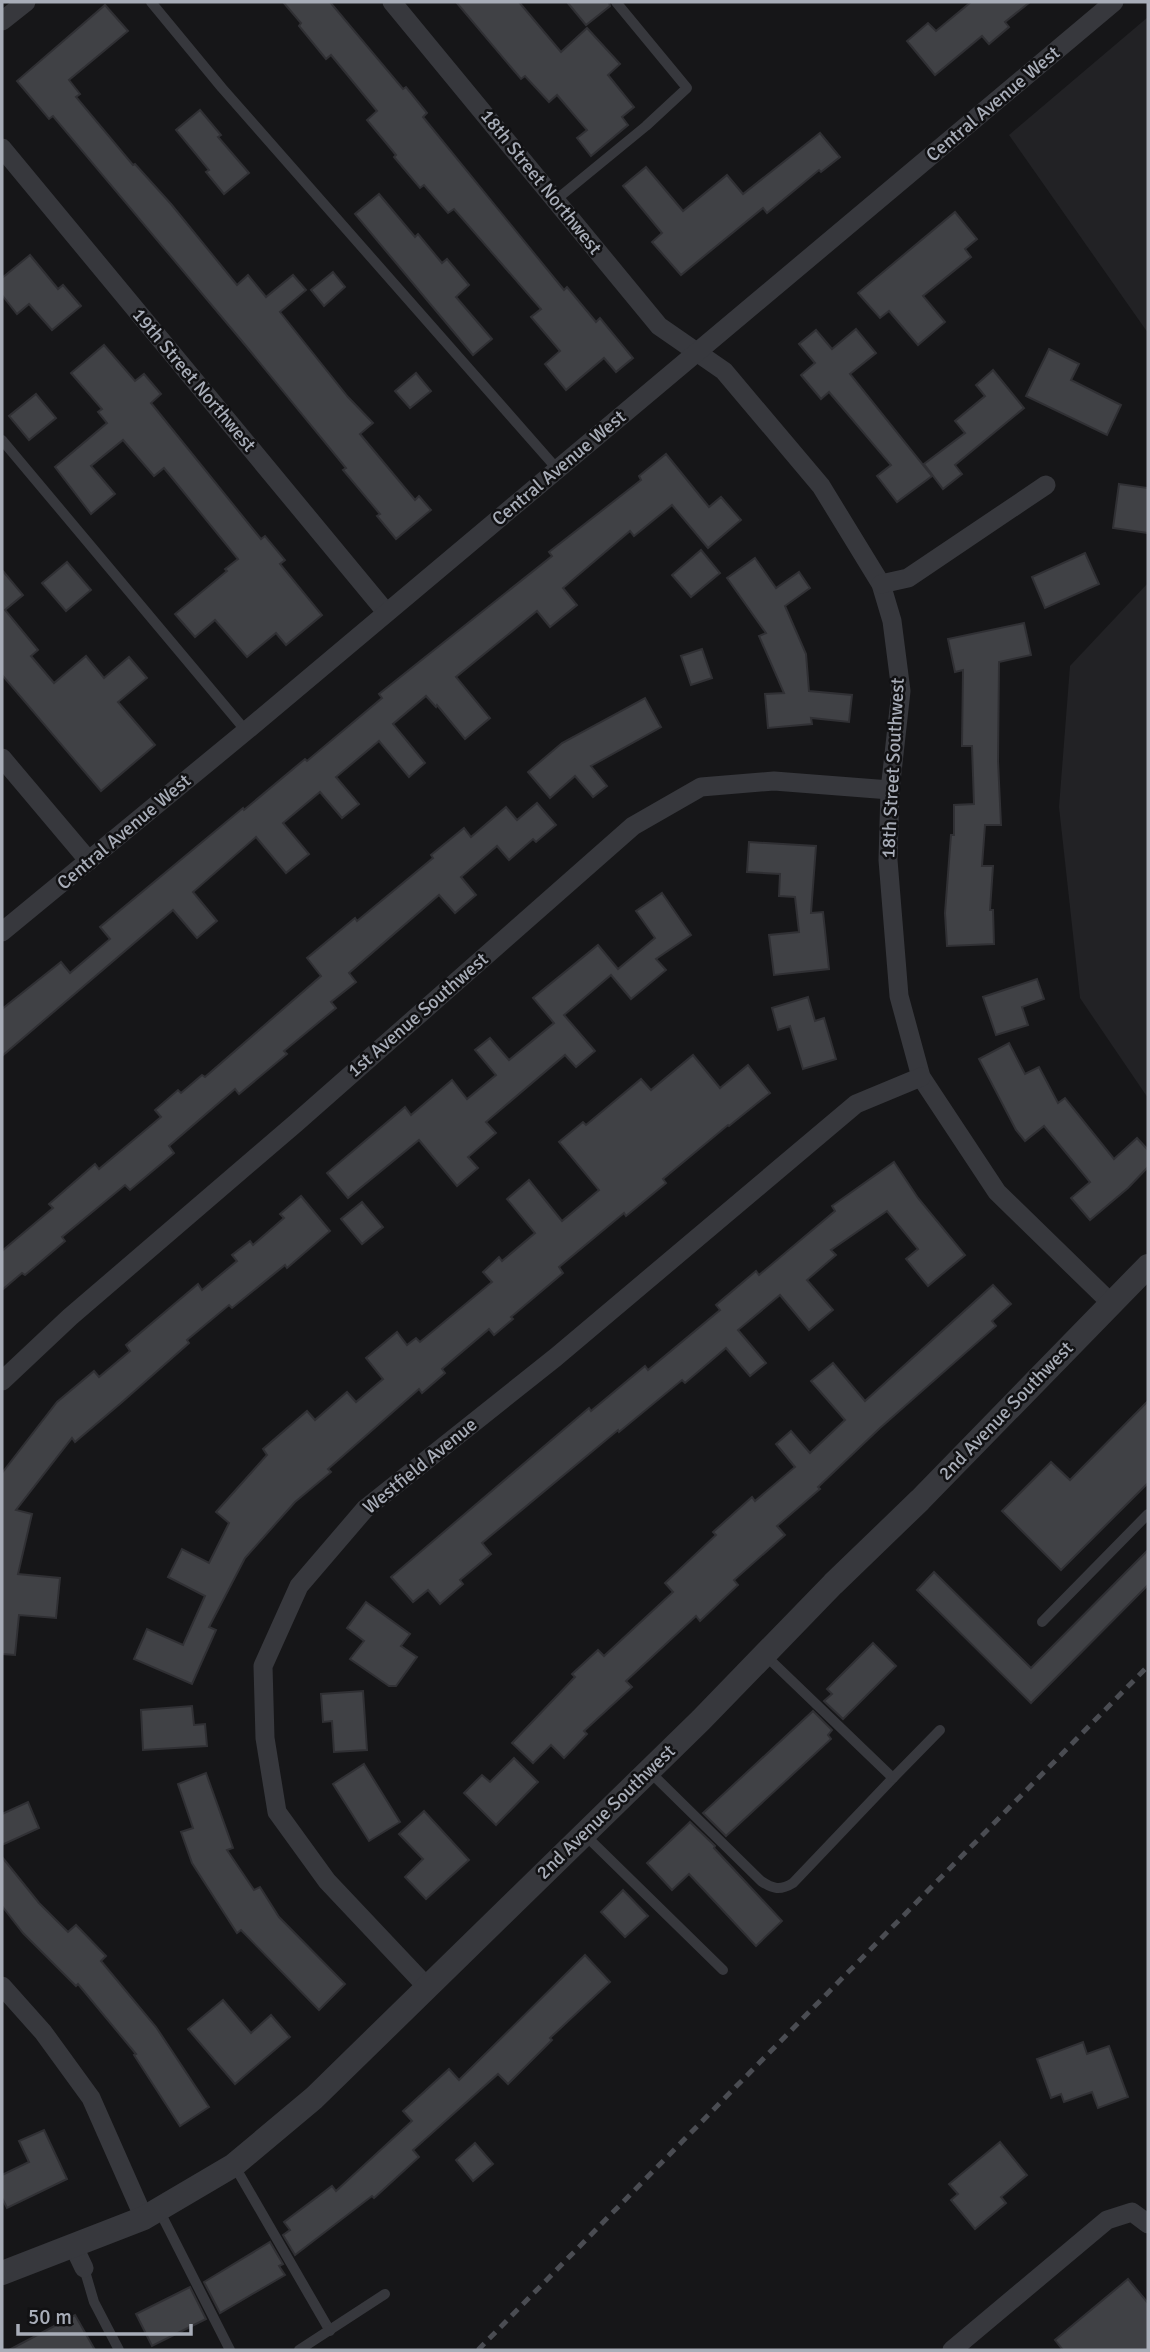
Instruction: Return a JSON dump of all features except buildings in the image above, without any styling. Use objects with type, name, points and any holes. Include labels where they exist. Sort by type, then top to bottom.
[{"type":"street","points":[[2,21],[26,2]]},
{"type":"street","name":"18th Street Northwest","points":[[392,2],[659,326],[699,351]]},
{"type":"street","name":"Central Avenue West","points":[[2,932],[246,731],[1114,2]]},
{"type":"street","name":"19th Street Northwest","points":[[2,148],[386,612]]},
{"type":"street","name":"18th Street Southwest","points":[[699,351],[724,370],[821,486],[881,584],[892,621],[901,691],[890,790],[888,860],[899,996],[921,1077],[997,1192],[1111,1303]]},
{"type":"street","points":[[881,584],[908,578],[1046,485]]},
{"type":"street","points":[[2,758],[89,861]]},
{"type":"street","name":"1st Avenue Southwest","points":[[2,1381],[70,1317],[296,1123],[633,825],[701,787],[774,781],[890,790]]},
{"type":"street","name":"Westfield Avenue","points":[[428,1988],[327,1881],[277,1812],[265,1738],[264,1666],[299,1586],[365,1509],[556,1357],[856,1104],[921,1077]]},
{"type":"street","name":"2nd Avenue Southwest","points":[[2,2273],[151,2213],[234,2165],[314,2098],[649,1771],[1148,1266]]},
{"type":"street","points":[[2,1986],[43,2032],[91,2098],[151,2213]]},
{"type":"street","points":[[952,2350],[1107,2220],[1132,2212],[1148,2224]]},
{"type":"street","points":[[73,2245],[84,2269]]},
{"type":"lane","points":[[152,2],[222,88],[558,470]]},
{"type":"lane","points":[[556,200],[646,126],[687,88],[616,2]]},
{"type":"lane","points":[[2,440],[246,731]]},
{"type":"lane","points":[[1042,1622],[1148,1514]]},
{"type":"lane","points":[[764,1654],[893,1778]]},
{"type":"lane","points":[[649,1771],[761,1881],[771,1888],[783,1889],[793,1883],[940,1730]]},
{"type":"lane","points":[[584,1834],[723,1970]]},
{"type":"lane","points":[[234,2165],[330,2331]]},
{"type":"lane","points":[[151,2213],[230,2350]]},
{"type":"lane","points":[[84,2269],[94,2302],[119,2350]]},
{"type":"lane","points":[[299,2350],[385,2294]]},
{"type":"shaded area","points":[[1148,17],[1148,333],[1009,135]]},
{"type":"shaded area","points":[[1148,583],[1148,1098],[1080,998],[1059,807],[1070,666]]},
{"type":"railway","points":[[478,2350],[1148,1666]]}]
